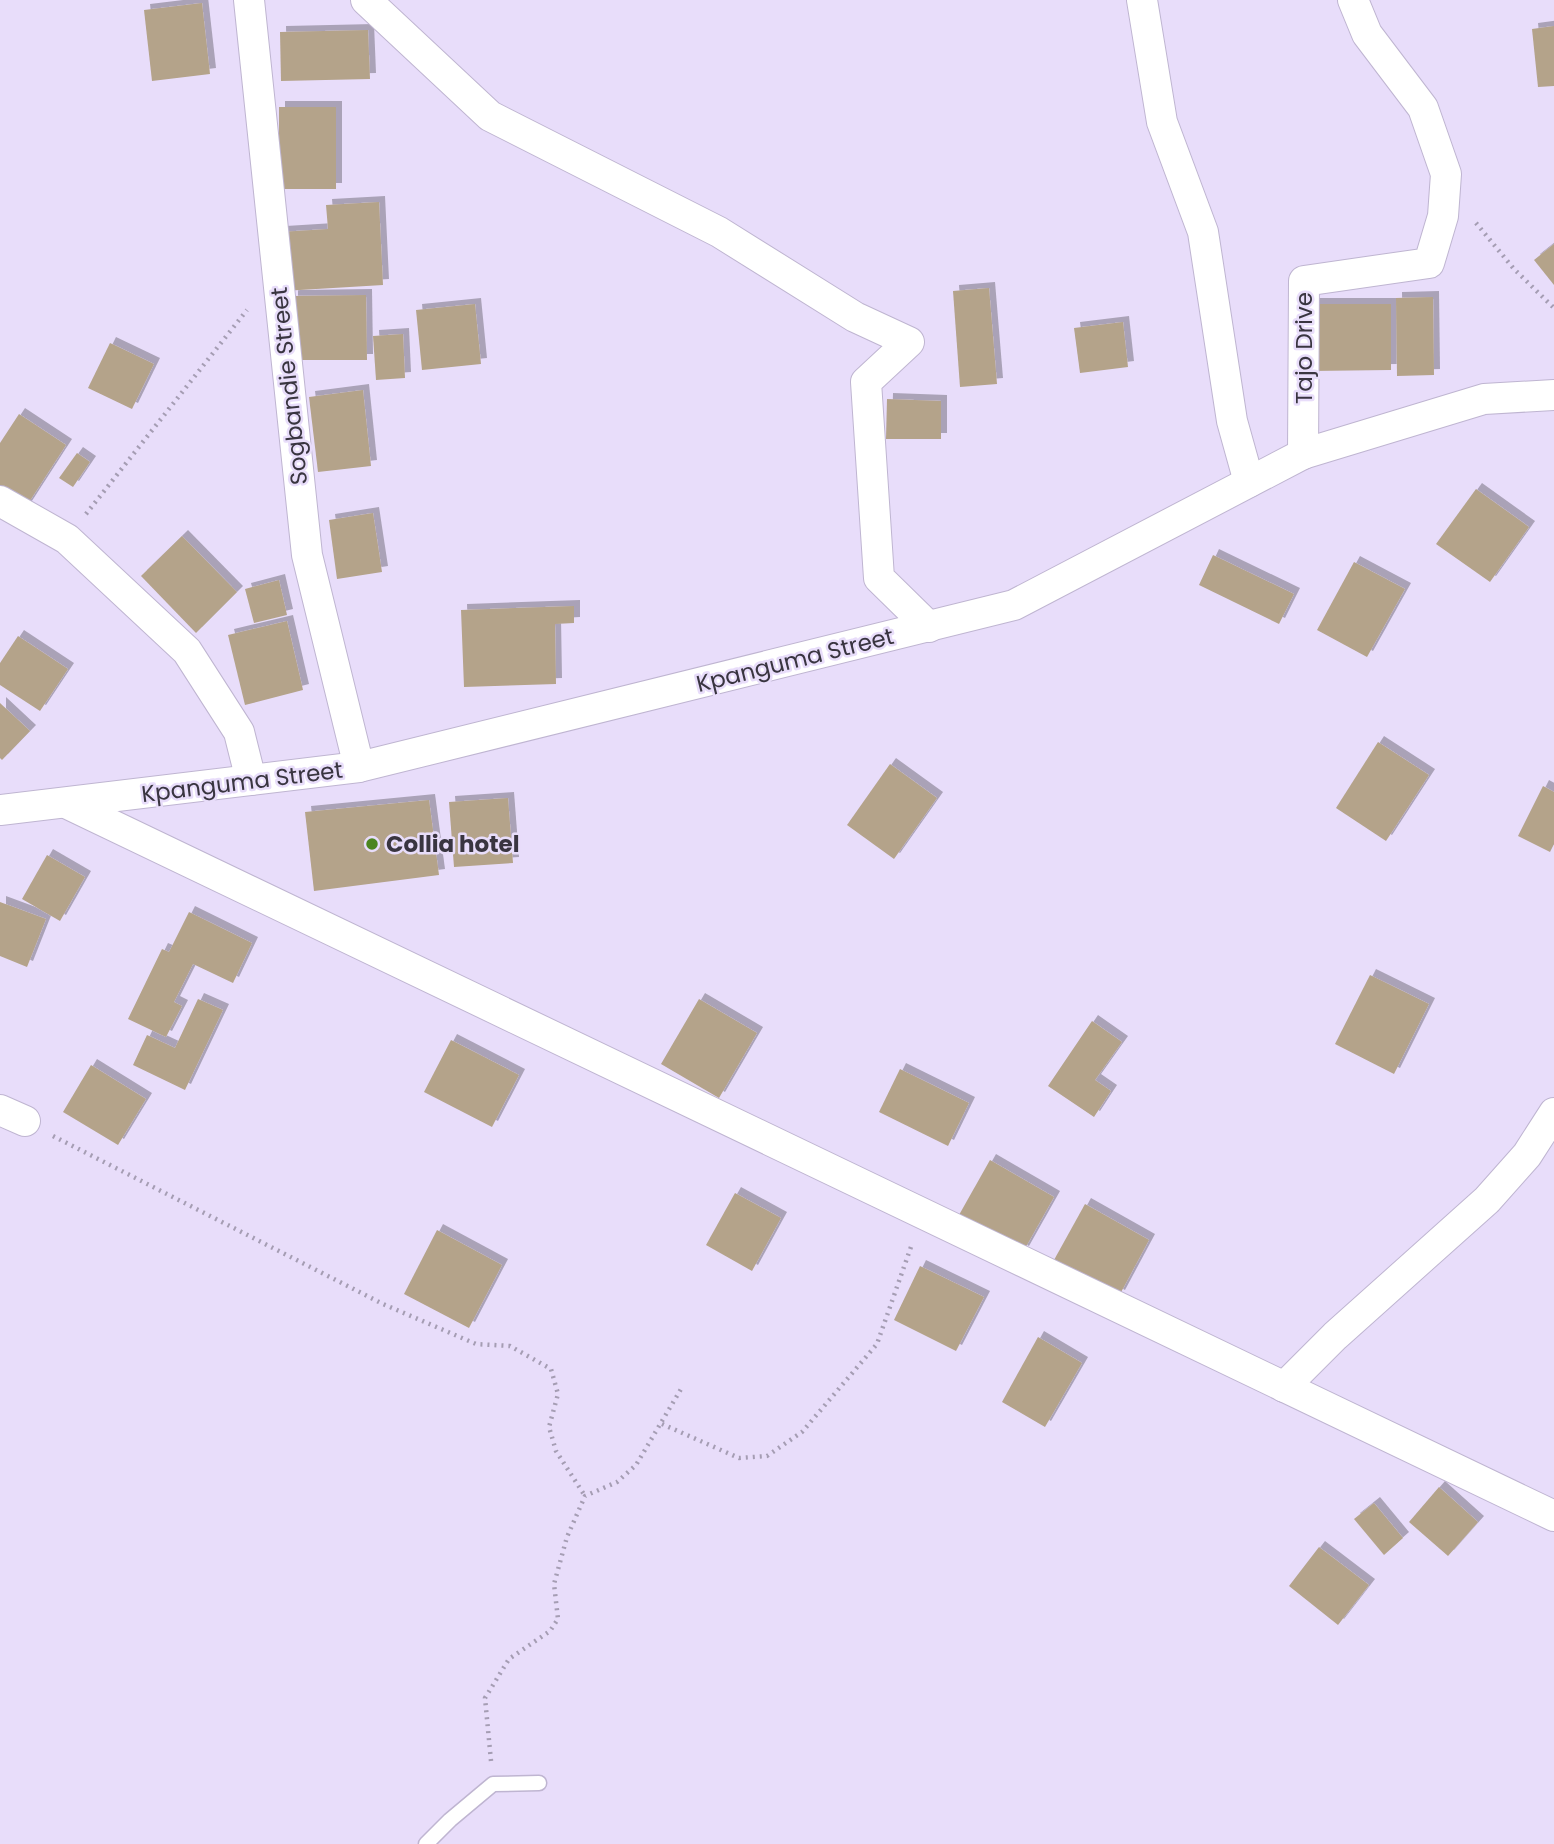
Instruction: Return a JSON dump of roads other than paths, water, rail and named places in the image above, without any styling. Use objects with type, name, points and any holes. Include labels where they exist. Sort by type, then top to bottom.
[{"type":"street","name":"Sogbandie Street","points":[[249,0],[307,555],[359,767]]},
{"type":"street","points":[[366,0],[490,116],[719,232],[855,317],[909,342],[866,382],[879,578],[929,626]]},
{"type":"street","points":[[1142,0],[1162,122],[1203,232],[1232,421],[1249,482]]},
{"type":"street","name":"Tajo Drive","points":[[1303,454],[1304,281],[1429,263],[1443,216],[1446,174],[1423,107],[1367,34],[1354,1]]},
{"type":"street","name":"Kpanguma Street","points":[[0,810],[359,767],[1014,605],[1303,454],[1483,399],[1554,395]]},
{"type":"street","points":[[0,501],[66,539],[187,650],[239,732],[251,780]]},
{"type":"street","points":[[66,803],[1554,1516]]},
{"type":"street","points":[[1284,1387],[1335,1336],[1487,1200],[1527,1155],[1554,1113]]},
{"type":"lane","points":[[426,1844],[493,1784],[539,1783]]},
{"type":"place","name":"Collia hotel","points":[[372,844]]}]
